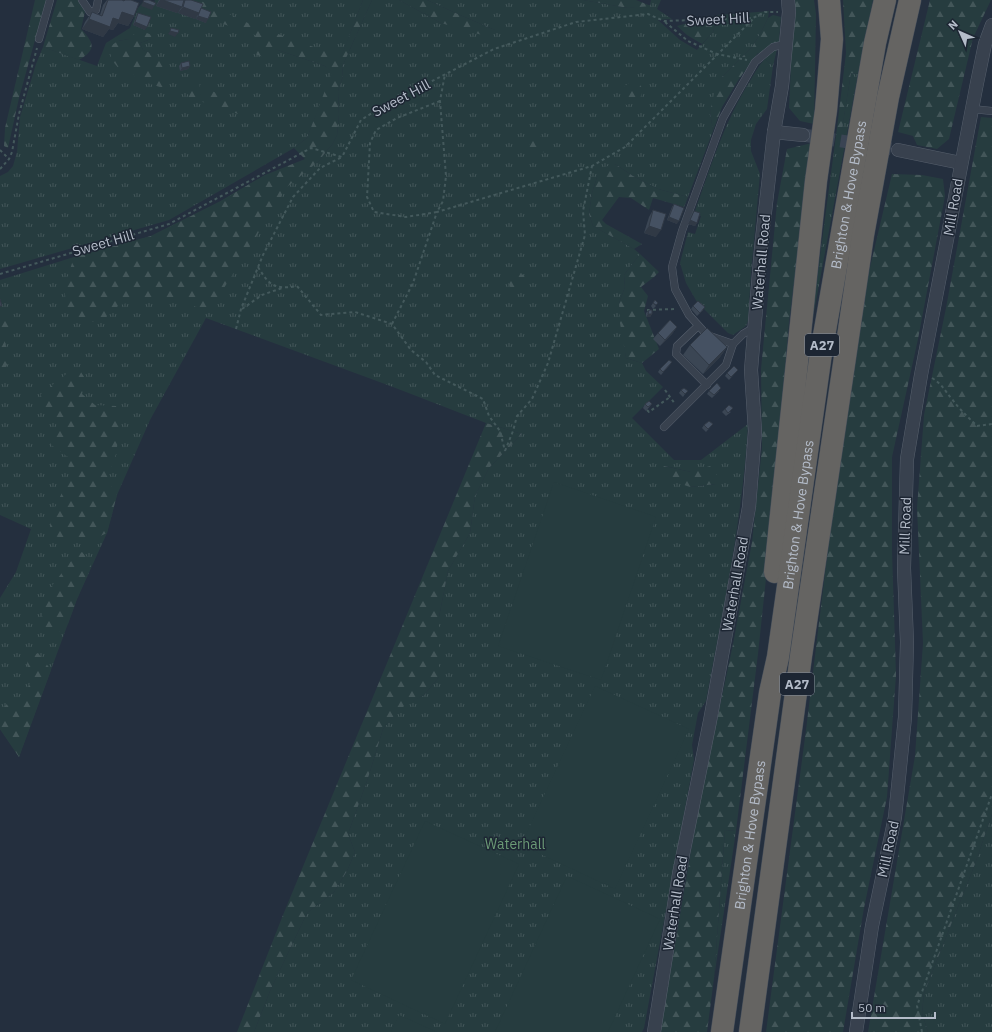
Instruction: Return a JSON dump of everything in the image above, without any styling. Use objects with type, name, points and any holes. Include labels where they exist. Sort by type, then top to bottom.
[{"type":"highway","points":[[770,693],[767,653],[816,181],[826,110],[832,38],[829,0]]},
{"type":"highway","name":"Brighton & Hove Bypass","points":[[722,1032],[770,693],[778,657],[821,353],[875,43],[885,0]]},
{"type":"highway","name":"Brighton & Hove Bypass","points":[[750,1032],[800,656],[863,235],[888,97],[910,0]]},
{"type":"street","name":"Waterhall Road","points":[[654,1032],[679,874],[710,721],[749,507],[755,431],[751,370],[761,248],[774,132],[782,86],[788,6]]},
{"type":"street","name":"Mill Road","points":[[856,1032],[872,926],[895,817],[905,717],[907,642],[904,568],[907,459],[961,163],[985,44],[992,25]]},
{"type":"street","points":[[774,132],[803,135]]},
{"type":"street","points":[[898,150],[961,163]]},
{"type":"lane","points":[[39,39],[50,0]]},
{"type":"lane","points":[[82,0],[90,12],[96,10],[98,0]]},
{"type":"lane","points":[[733,344],[707,335],[698,326],[674,289],[672,267],[682,231],[723,118],[755,62],[773,47],[786,44]]},
{"type":"lane","points":[[972,109],[992,111]]},
{"type":"lane","points":[[698,326],[677,346],[676,354],[707,385]]},
{"type":"lane","points":[[664,427],[726,365],[733,344],[743,334],[755,327]]},
{"type":"path","name":"Sweet Hill","points":[[0,274],[169,224],[311,148],[342,157],[361,120],[380,108],[494,49],[576,22],[648,14],[664,21],[754,18],[765,12],[788,6]]},
{"type":"path","points":[[440,101],[397,118],[376,130],[370,143],[367,197],[374,212],[406,218],[437,212],[592,166],[626,147],[754,18]]},
{"type":"path","points":[[664,21],[688,40],[717,54],[755,62]]},
{"type":"path","points":[[0,169],[9,159],[19,114],[39,39]]},
{"type":"path","points":[[392,324],[413,283],[437,212],[444,201],[446,176],[440,101],[445,74]]},
{"type":"path","points":[[0,150],[9,159]]},
{"type":"path","points":[[236,329],[241,309],[262,254],[293,197],[320,168],[342,157]]},
{"type":"path","points":[[241,309],[262,295],[282,288],[297,286],[321,315],[355,312],[392,324],[411,350],[426,362],[435,375],[483,399],[489,416],[500,431],[505,452],[517,416],[532,399],[548,363],[585,235],[583,211],[592,166]]},
{"type":"path","points":[[258,267],[267,281],[282,288]]},
{"type":"path","points":[[647,310],[676,309],[683,304]]},
{"type":"path","points":[[931,377],[941,384],[950,398],[976,426],[992,424]]},
{"type":"path","points":[[665,390],[680,411]]},
{"type":"path","points":[[647,410],[649,412],[670,397]]},
{"type":"path","points":[[922,1032],[917,1006],[992,794]]},
{"type":"green space","points":[[35,0],[46,0],[19,98],[8,148],[4,146],[5,128]]},
{"type":"green space","points":[[57,0],[79,0],[85,12],[81,29],[92,45],[89,52],[79,60],[43,47]]},
{"type":"green space","points":[[155,0],[363,0],[339,63],[275,49],[325,66],[333,72],[307,138],[294,148],[169,220],[0,269],[0,176],[8,172],[13,166],[17,152],[20,117],[36,64],[43,47],[97,66],[106,43],[130,28],[138,8],[143,2],[153,5]],"holes":[[[129,39],[151,39],[140,43],[143,50],[155,55],[118,41]]]},
{"type":"green space","points":[[173,0],[199,0],[248,23],[341,57],[363,0],[372,0],[342,67],[343,76],[338,91],[339,115],[337,135],[332,145],[319,161],[287,187],[209,312],[169,297],[137,299],[118,306],[103,320],[86,323],[68,313],[64,288],[74,257],[151,236],[219,202],[265,175],[305,159],[294,148],[307,138],[332,72],[325,66],[275,49],[270,59],[257,55],[253,46],[255,35],[209,19],[210,15]]},
{"type":"green space","name":"Waterhall","points":[[372,0],[399,0],[441,23],[495,30],[427,0],[583,0],[628,8],[651,5],[651,0],[661,0],[657,9],[672,19],[658,20],[680,40],[697,50],[713,32],[717,15],[769,11],[768,18],[752,47],[722,77],[710,112],[713,131],[688,197],[658,189],[633,176],[615,164],[597,177],[592,193],[589,214],[593,226],[634,249],[640,254],[624,275],[625,287],[619,303],[626,358],[642,363],[646,371],[663,387],[632,418],[674,460],[701,460],[748,424],[742,494],[732,563],[706,701],[698,713],[692,745],[694,760],[644,1028],[642,1032],[254,1032],[270,991],[307,913],[334,892],[347,871],[355,852],[348,834],[368,778],[383,729],[401,707],[424,695],[439,677],[439,617],[448,571],[470,533],[475,496],[489,468],[522,434],[486,423],[206,318],[150,420],[117,495],[107,533],[77,599],[19,757],[0,729],[0,598],[16,572],[31,529],[0,515],[0,280],[74,257],[151,236],[219,202],[265,175],[306,171],[319,161],[332,145],[337,135],[339,115],[338,91],[343,76],[342,67]],"holes":[[[665,466],[691,472],[716,484],[690,487]]]},
{"type":"green space","points":[[399,0],[427,0],[495,30],[482,35],[441,23]]},
{"type":"green space","points":[[583,0],[636,0],[651,6],[628,8]]},
{"type":"green space","points":[[794,0],[814,0],[816,14],[814,124],[800,121],[789,108]]},
{"type":"green space","points":[[843,0],[873,0],[858,74],[851,73],[842,129],[837,128],[846,53]]},
{"type":"green space","points":[[930,0],[991,0],[973,38],[949,139],[937,149],[917,145],[913,136],[898,132]]},
{"type":"green space","points":[[773,15],[781,17],[779,40],[773,66],[758,53],[739,79],[722,107],[713,131],[710,112],[715,90],[722,77],[752,47],[768,18]]},
{"type":"green space","points":[[692,22],[715,23],[713,32],[702,44],[687,35],[677,26]]},
{"type":"green space","points":[[139,30],[152,35],[151,39],[140,43],[143,50],[155,55],[166,69],[166,89],[135,79],[131,69],[120,70],[111,59],[110,48],[112,45],[118,41],[129,39]]},
{"type":"green space","points":[[765,59],[773,66],[767,109],[756,124],[751,140],[751,151],[760,174],[748,321],[746,326],[733,335],[728,333],[697,302],[686,283],[680,263],[688,232],[695,234],[701,216],[694,214],[725,129],[741,97]]},
{"type":"green space","points":[[851,73],[858,74],[809,339],[837,128],[842,128]]},
{"type":"green space","points":[[190,78],[198,78],[200,87],[236,102],[244,116],[188,97]]},
{"type":"green space","points":[[630,82],[639,83],[643,90],[639,101],[626,105],[620,96],[624,87]]},
{"type":"green space","points":[[981,117],[992,118],[992,814],[975,864],[924,993],[922,1013],[928,1032],[868,1032],[915,756],[923,643],[917,508],[924,415],[946,308]]},
{"type":"green space","points":[[534,136],[540,136],[546,140],[543,153],[534,153],[529,146],[531,139]]},
{"type":"green space","points":[[812,143],[789,322],[774,503],[758,654],[736,831],[725,830],[714,978],[707,1032],[660,1032],[698,810],[733,644],[752,542],[762,448],[761,369],[777,203],[787,149]]},
{"type":"green space","points":[[615,164],[633,176],[658,189],[688,197],[684,207],[653,198],[649,210],[631,198],[619,197],[602,220],[606,224],[642,244],[634,249],[593,226],[589,214],[592,193],[597,177],[605,167]]},
{"type":"green space","points":[[892,174],[922,175],[943,179],[945,196],[918,339],[892,457],[892,551],[896,675],[887,797],[864,908],[843,1032],[766,1032],[806,730],[838,466],[863,297]]},
{"type":"green space","points":[[640,254],[659,272],[641,287],[648,296],[644,311],[659,349],[642,363],[626,358],[620,323],[619,303],[625,287],[624,275]]},
{"type":"green space","points":[[513,272],[524,275],[525,280],[522,288],[514,291],[509,282],[509,275]]},
{"type":"green space","points":[[1,315],[7,317],[10,324],[5,340],[9,360],[3,370],[0,369]]},
{"type":"green space","points":[[79,369],[86,380],[82,394],[95,405],[116,406],[120,426],[116,454],[107,479],[117,495],[107,533],[83,544],[51,535],[50,518],[69,478],[68,457],[50,444],[57,431],[56,419],[40,403],[41,394],[65,375]]},
{"type":"green space","points":[[486,423],[522,434],[489,468],[475,496],[470,533],[448,571],[439,617],[439,677],[424,695],[401,708],[383,729],[368,778],[348,834],[355,852],[347,871],[334,892],[307,913],[270,991],[254,1032],[237,1032],[283,915]]},
{"type":"green space","points":[[664,466],[691,472],[710,466],[716,473],[716,484],[690,487],[658,476]]},
{"type":"green space","points":[[554,482],[656,517],[601,680],[498,646]]},
{"type":"green space","points":[[82,552],[89,559],[91,567],[68,624],[48,641],[41,609],[48,591],[74,557]]},
{"type":"green space","points":[[38,653],[51,670],[19,757],[0,729],[0,711],[7,704],[24,696],[32,679],[27,664],[29,657]]},
{"type":"green space","points":[[595,686],[689,729],[615,889],[521,845]]},
{"type":"green space","points":[[992,814],[992,1032],[928,1032],[922,1013],[924,993],[975,864]]},
{"type":"green space","points":[[425,821],[519,864],[445,1024],[351,980]]},
{"type":"green space","points":[[725,830],[736,831],[714,978]]},
{"type":"green space","points":[[567,876],[660,919],[608,1032],[495,1032]]},
{"type":"green space","points":[[399,1015],[437,1032],[391,1032]]},
{"type":"building","points":[[108,0],[131,0],[139,3],[134,16],[122,12],[119,20],[113,18],[110,27],[89,19],[92,12],[102,16]]},
{"type":"building","points":[[144,0],[149,0],[156,3],[154,6],[143,2]]},
{"type":"building","points":[[163,0],[184,0],[182,7]]},
{"type":"building","points":[[185,0],[191,0],[203,4],[199,13],[183,7]]},
{"type":"building","points":[[201,8],[211,12],[208,19],[198,16]]},
{"type":"building","points":[[138,13],[151,17],[147,27],[135,22]]},
{"type":"building","points":[[171,28],[179,30],[178,33],[170,31]]},
{"type":"building","points":[[189,61],[190,66],[182,68],[181,63]]},
{"type":"building","points":[[674,204],[684,208],[679,221],[669,217]]},
{"type":"building","points":[[653,210],[666,214],[661,230],[649,226]]},
{"type":"building","points":[[694,211],[700,213],[697,223],[690,220]]},
{"type":"building","points":[[655,300],[658,303],[656,305],[653,303]]},
{"type":"building","points":[[698,301],[705,307],[700,313],[693,306]]},
{"type":"building","points":[[649,310],[652,310],[652,314],[648,314]]},
{"type":"building","points":[[670,320],[677,327],[665,340],[658,333]]},
{"type":"building","points":[[707,328],[727,347],[709,365],[690,345]]},
{"type":"building","points":[[669,360],[672,362],[663,372],[660,369]]},
{"type":"building","points":[[734,366],[738,370],[731,377],[727,373]]},
{"type":"building","points":[[717,383],[721,388],[714,395],[709,391]]},
{"type":"building","points":[[684,388],[688,391],[685,394],[681,390]]},
{"type":"building","points":[[649,401],[652,404],[648,407],[645,404]]},
{"type":"building","points":[[729,405],[733,408],[728,413],[725,409]]},
{"type":"building","points":[[709,421],[713,424],[708,429],[704,425]]},
{"type":"tunnel","points":[[803,135],[898,150]]}]
